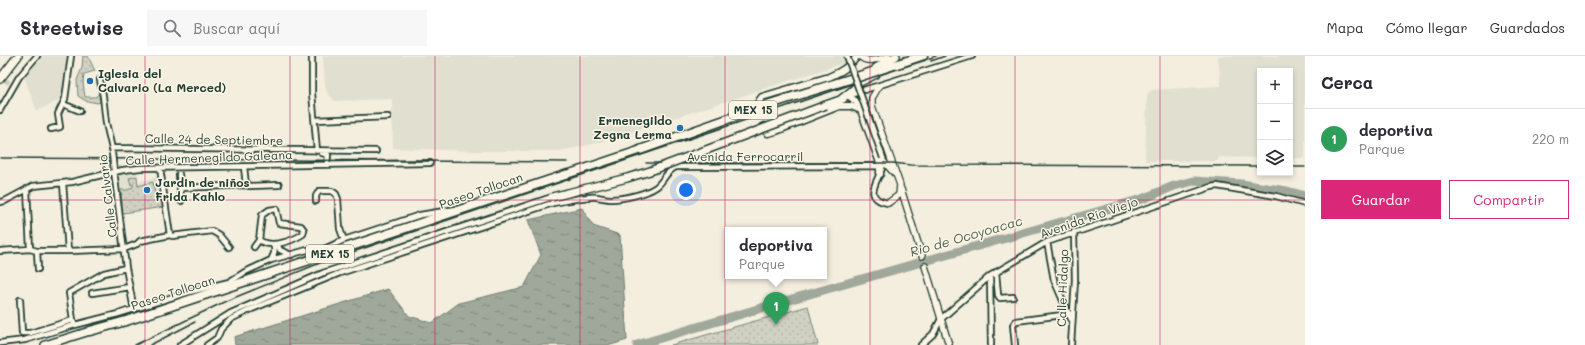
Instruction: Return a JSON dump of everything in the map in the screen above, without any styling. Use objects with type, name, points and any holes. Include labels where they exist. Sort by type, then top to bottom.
[{"type":"highway","points":[[0,79],[18,56]]},
{"type":"highway","points":[[867,73],[896,56]]},
{"type":"highway","name":"Paseo Tollocan","points":[[45,345],[90,330],[126,321],[640,150],[770,104],[867,73],[885,69],[922,56]]},
{"type":"highway","points":[[839,101],[860,82],[885,69]]},
{"type":"highway","points":[[552,196],[650,171],[849,96]]},
{"type":"main road","points":[[758,104],[762,97],[829,77],[848,67],[857,56]]},
{"type":"main road","points":[[849,96],[858,103],[883,162],[880,174]]},
{"type":"main road","points":[[764,126],[768,133],[839,106],[851,106],[861,110]]},
{"type":"main road","points":[[57,345],[90,330]]},
{"type":"street","points":[[0,110],[11,84],[37,56]]},
{"type":"street","points":[[50,129],[60,128],[58,114],[65,99],[71,56]]},
{"type":"street","points":[[312,56],[314,120],[317,151],[328,155],[327,165]]},
{"type":"street","points":[[844,56],[852,59],[857,56],[863,60],[890,56]]},
{"type":"street","points":[[847,56],[883,162],[897,176]]},
{"type":"street","points":[[849,96],[972,56]]},
{"type":"street","name":"Calle Calvario","points":[[100,80],[106,123],[112,150],[126,268],[134,310]]},
{"type":"street","points":[[879,86],[872,98],[872,106],[900,185],[949,345]]},
{"type":"street","points":[[63,104],[80,111]]},
{"type":"street","points":[[314,120],[388,116]]},
{"type":"street","name":"Calle 24 de Septiembre","points":[[112,150],[376,151]]},
{"type":"street","name":"Avenida Ferrocarril","points":[[207,345],[218,338],[221,329],[232,319],[328,278],[553,203],[597,197],[611,199],[627,198],[657,186],[667,172],[676,167],[883,162]]},
{"type":"street","name":"Calle Hermenegildo Galeana","points":[[0,202],[5,201],[34,186],[63,183],[140,168],[430,163]]},
{"type":"street","points":[[244,167],[246,185]]},
{"type":"street","points":[[160,168],[170,235]]},
{"type":"street","points":[[180,174],[181,201]]},
{"type":"street","points":[[880,174],[874,184],[874,195],[882,202],[898,202],[906,206]]},
{"type":"street","points":[[63,183],[68,251]]},
{"type":"street","points":[[181,188],[279,185]]},
{"type":"street","points":[[888,203],[899,195],[900,185]]},
{"type":"street","name":"Avenida Río Viejo","points":[[921,345],[933,334],[941,319],[990,276],[1047,242],[1074,232],[1198,190],[1217,186],[1276,196],[1305,204]]},
{"type":"street","points":[[27,189],[30,249]]},
{"type":"street","points":[[316,201],[316,196],[319,191],[332,191],[336,194],[338,198],[340,229],[344,240]]},
{"type":"street","points":[[180,345],[231,313],[323,273],[552,196]]},
{"type":"street","points":[[254,247],[259,240],[262,214],[269,210],[276,209],[279,223],[301,226],[304,230],[302,235],[275,244],[266,244],[259,240]]},
{"type":"street","points":[[20,300],[22,333],[30,333],[134,310],[189,292],[229,282],[245,272],[271,260],[307,250],[315,252],[320,251],[344,240],[420,215],[451,209],[461,210]]},
{"type":"street","points":[[0,250],[30,249],[37,251],[68,251],[124,249],[137,244],[140,240],[170,235],[212,231],[219,235],[229,247]]},
{"type":"street","name":"Calle Hidalgo","points":[[1071,345],[1072,319],[1070,314],[1075,280],[1074,232]]},
{"type":"street","points":[[1015,345],[1013,325],[1016,321],[1070,314],[1054,280],[1047,242]]},
{"type":"street","points":[[275,244],[280,250],[291,255]]},
{"type":"street","points":[[271,260],[274,254],[275,244]]},
{"type":"street","points":[[37,251],[38,268]]},
{"type":"street","points":[[74,323],[69,293],[104,273],[126,268]]},
{"type":"street","points":[[996,272],[998,295],[1000,298],[1013,297]]},
{"type":"street","points":[[990,276],[991,345]]},
{"type":"street","points":[[92,293],[130,287]]},
{"type":"street","points":[[0,343],[25,340],[74,323]]},
{"type":"shaded area","points":[[42,56],[69,56],[64,98],[37,111],[23,74]]},
{"type":"shaded area","points":[[83,56],[88,56],[95,71],[84,74],[83,83],[85,97],[96,97],[99,94],[100,102],[98,103],[86,101],[78,96],[77,80],[82,68]]},
{"type":"shaded area","points":[[323,56],[849,56],[850,61],[593,144],[560,151],[476,151],[393,148],[392,99],[335,101],[328,94],[325,86]]},
{"type":"shaded area","points":[[1218,56],[1305,56],[1305,158],[1293,158],[1293,68],[1257,68],[1257,158],[1219,157],[1217,161],[1145,161],[1147,95],[1151,90],[1221,86]]},
{"type":"shaded area","points":[[137,171],[138,182],[161,176],[164,207],[123,213],[119,173]]},
{"type":"shaded area","points":[[137,176],[138,186],[153,182],[156,201],[163,200],[164,207],[123,213],[121,190],[128,190],[133,187],[133,184],[131,185],[129,178]]},
{"type":"shaded area","points":[[808,306],[818,345],[671,345]]},
{"type":"water","points":[[582,208],[593,226],[620,235],[627,340],[611,345],[235,345],[234,337],[388,289],[409,316],[432,323],[459,303],[524,287],[541,255],[528,220]]},
{"type":"waterway","name":"Rio de Ocoyoacac","points":[[637,345],[1142,199],[1174,186],[1194,181],[1241,184],[1287,191],[1305,196]]},
{"type":"tunnel","points":[[0,77],[9,83]]},
{"type":"tunnel","points":[[758,105],[764,126]]},
{"type":"railway","points":[[135,345],[226,301],[320,263],[936,56]]},
{"type":"railway","points":[[931,61],[945,56]]},
{"type":"railway","points":[[0,158],[567,162]]},
{"type":"railway","points":[[646,163],[892,163],[911,165],[1257,166]]},
{"type":"railway","points":[[1293,167],[1305,167]]},
{"type":"railway","points":[[150,345],[195,322]]},
{"type":"place","name":"Iglesia del Calvario (La Merced)","points":[[90,81]]},
{"type":"place","name":"Ermenegildo Zegna Lerma","points":[[680,128]]},
{"type":"place","name":"Jardin de niños Frida Kahlo","points":[[147,190]]},
{"type":"place","name":"deportiva","points":[[776,325]]}]
